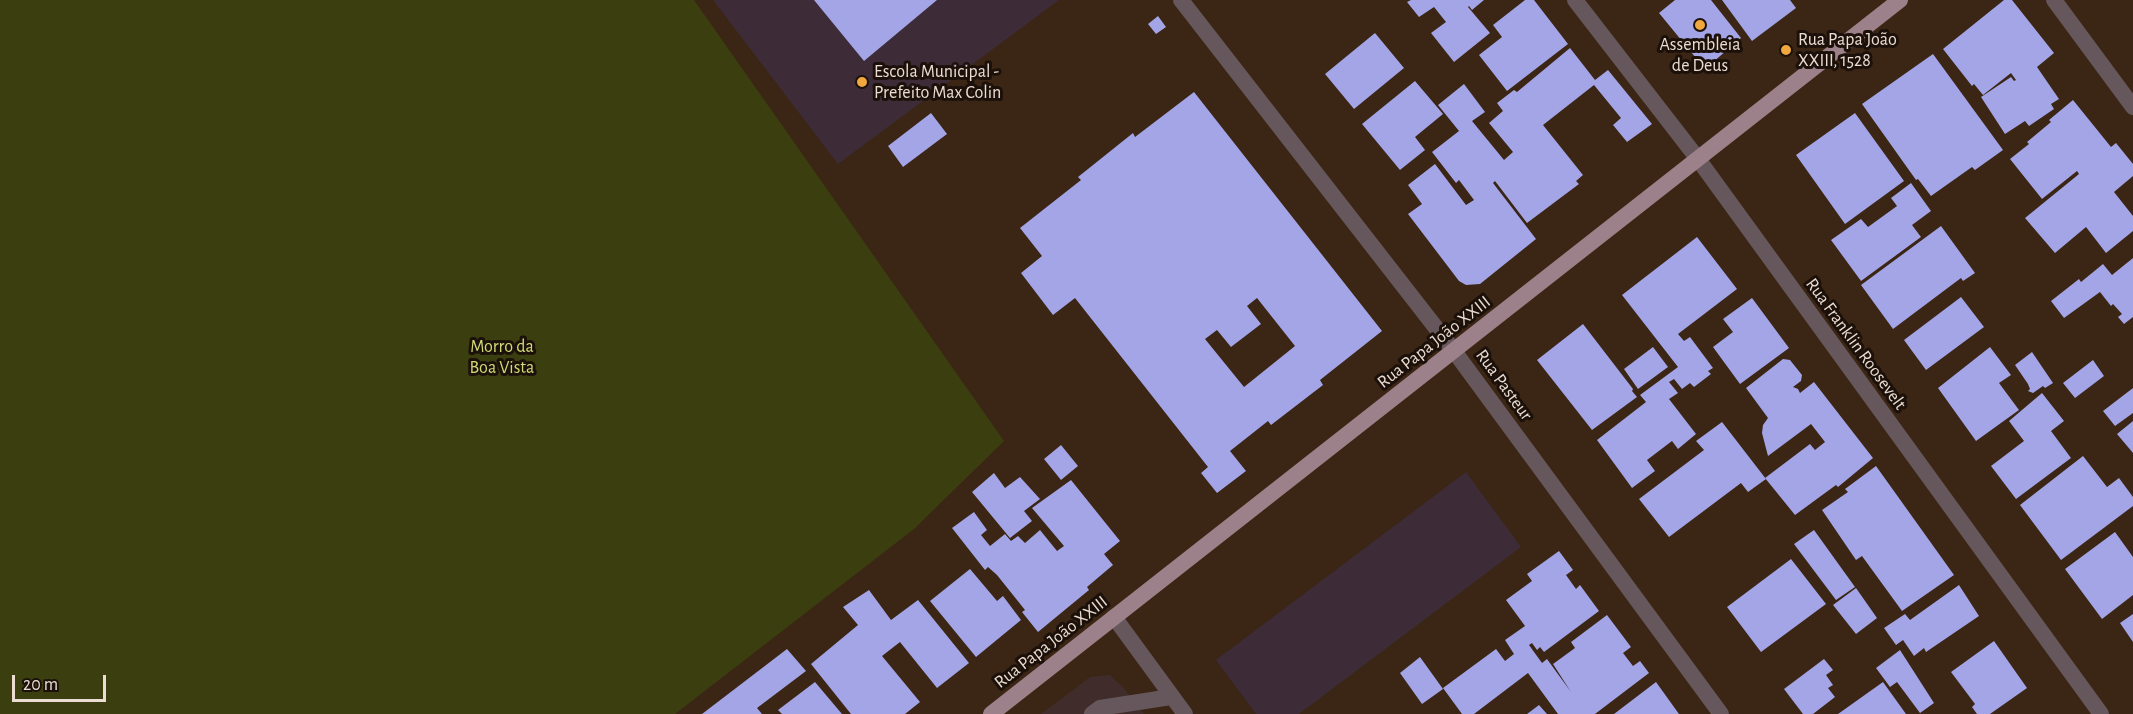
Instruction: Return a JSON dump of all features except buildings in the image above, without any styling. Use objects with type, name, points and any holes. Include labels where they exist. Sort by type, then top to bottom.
[{"type":"main road","name":"Rua Papa João XXIII","points":[[991,714],[1900,0]]},
{"type":"street","name":"Rua Pasteur","points":[[1181,0],[1454,351],[1720,714]]},
{"type":"street","name":"Rua Franklin Roosevelt","points":[[1575,0],[1698,159],[2101,714]]},
{"type":"street","points":[[2054,0],[2133,107]]},
{"type":"street","points":[[1114,617],[1185,714]]},
{"type":"street","points":[[1092,714],[1100,708],[1172,697]]},
{"type":"shaded area","name":"Escola Municipal - Prefeito Max Colin","points":[[713,0],[1059,0],[838,164]]},
{"type":"shaded area","points":[[1466,472],[1521,547],[1299,714],[1256,714],[1216,660]]},
{"type":"shaded area","points":[[1110,675],[1123,687],[1144,714],[1041,714],[1090,677]]},
{"type":"green space","name":"Morro da Boa Vista","points":[[0,0],[694,0],[1004,441],[914,529],[675,714],[0,714]]},
{"type":"place","name":"Assembleia de Deus","points":[[1700,25]]},
{"type":"place","name":"Rua Papa João XXIII, 1528","points":[[1786,50]]},
{"type":"place","name":"Escola Municipal - Prefeito Max Colin","points":[[862,82]]}]
